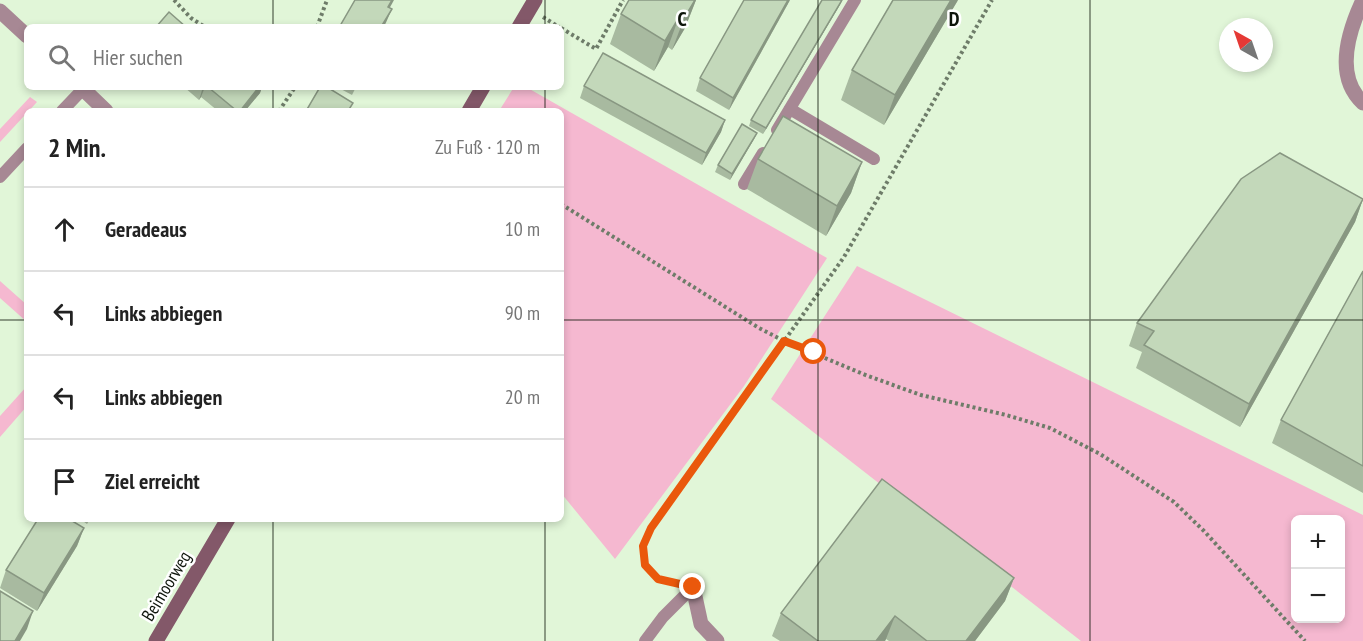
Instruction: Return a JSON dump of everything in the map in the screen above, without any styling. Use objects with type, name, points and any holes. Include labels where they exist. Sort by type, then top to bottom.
[{"type":"main road","points":[[521,24],[535,0]]},
{"type":"main road","points":[[471,108],[481,90]]},
{"type":"main road","name":"Beimoorweg","points":[[156,641],[226,522]]},
{"type":"street","points":[[1363,0],[1348,44],[1345,63],[1350,83],[1357,98],[1363,103]]},
{"type":"street","points":[[0,11],[24,33]]},
{"type":"street","points":[[84,90],[103,108]]},
{"type":"street","points":[[693,587],[700,624],[717,641]]},
{"type":"lane","points":[[744,184],[855,0]]},
{"type":"lane","points":[[65,108],[80,90]]},
{"type":"lane","points":[[790,108],[874,159]]},
{"type":"lane","points":[[0,177],[24,151]]},
{"type":"lane","points":[[645,641],[663,617],[693,587]]},
{"type":"path","points":[[174,0],[191,18],[200,24]]},
{"type":"path","points":[[318,24],[327,0]]},
{"type":"path","points":[[564,30],[596,49],[623,0]]},
{"type":"path","points":[[693,587],[658,579],[645,565],[643,546],[651,528],[844,257],[992,0]]},
{"type":"path","points":[[281,108],[293,90]]},
{"type":"path","points":[[564,206],[759,328],[784,341],[921,395],[1050,428],[1100,454],[1174,502],[1204,531],[1305,641]]},
{"type":"shaded area","points":[[512,90],[531,90],[563,108],[501,108]]},
{"type":"shaded area","points":[[30,97],[37,102],[31,108],[24,108],[24,116],[0,142],[0,129]]},
{"type":"shaded area","points":[[564,109],[827,258],[744,386],[615,559],[564,497]]},
{"type":"shaded area","points":[[857,266],[1363,515],[1363,641],[1081,641],[771,399]]},
{"type":"shaded area","points":[[0,281],[24,302],[24,319],[0,298]]},
{"type":"shaded area","points":[[24,389],[24,409],[0,437],[0,416]]},
{"type":"building","points":[[355,0],[392,0],[388,7],[392,9],[383,24],[341,24]]},
{"type":"building","points":[[629,0],[695,0],[683,20],[679,17],[665,41],[621,14]]},
{"type":"building","points":[[744,0],[788,0],[733,98],[700,78]]},
{"type":"building","points":[[822,0],[842,0],[766,128],[751,120]]},
{"type":"building","points":[[893,0],[951,0],[895,95],[852,70]]},
{"type":"building","points":[[169,12],[183,24],[159,24]]},
{"type":"building","points":[[603,53],[725,120],[706,153],[584,86]]},
{"type":"building","points":[[212,90],[257,90],[242,108],[233,108]]},
{"type":"building","points":[[318,90],[332,90],[353,103],[350,108],[308,108]]},
{"type":"building","points":[[783,116],[862,162],[837,206],[758,159]]},
{"type":"building","points":[[742,124],[757,133],[732,174],[718,165]]},
{"type":"building","points":[[1280,153],[1363,199],[1249,404],[1144,345],[1154,331],[1137,323],[1241,179]]},
{"type":"building","points":[[1363,271],[1363,466],[1281,420]]},
{"type":"building","points":[[882,479],[1014,578],[966,641],[927,641],[895,616],[876,641],[818,641],[781,613]]},
{"type":"building","points":[[36,522],[74,522],[84,528],[44,593],[6,570]]},
{"type":"building","points":[[0,591],[33,611],[15,641],[0,641]]},
{"type":"route","points":[[693,587],[658,579],[645,565],[643,546],[651,528],[784,341],[814,352]]}]
